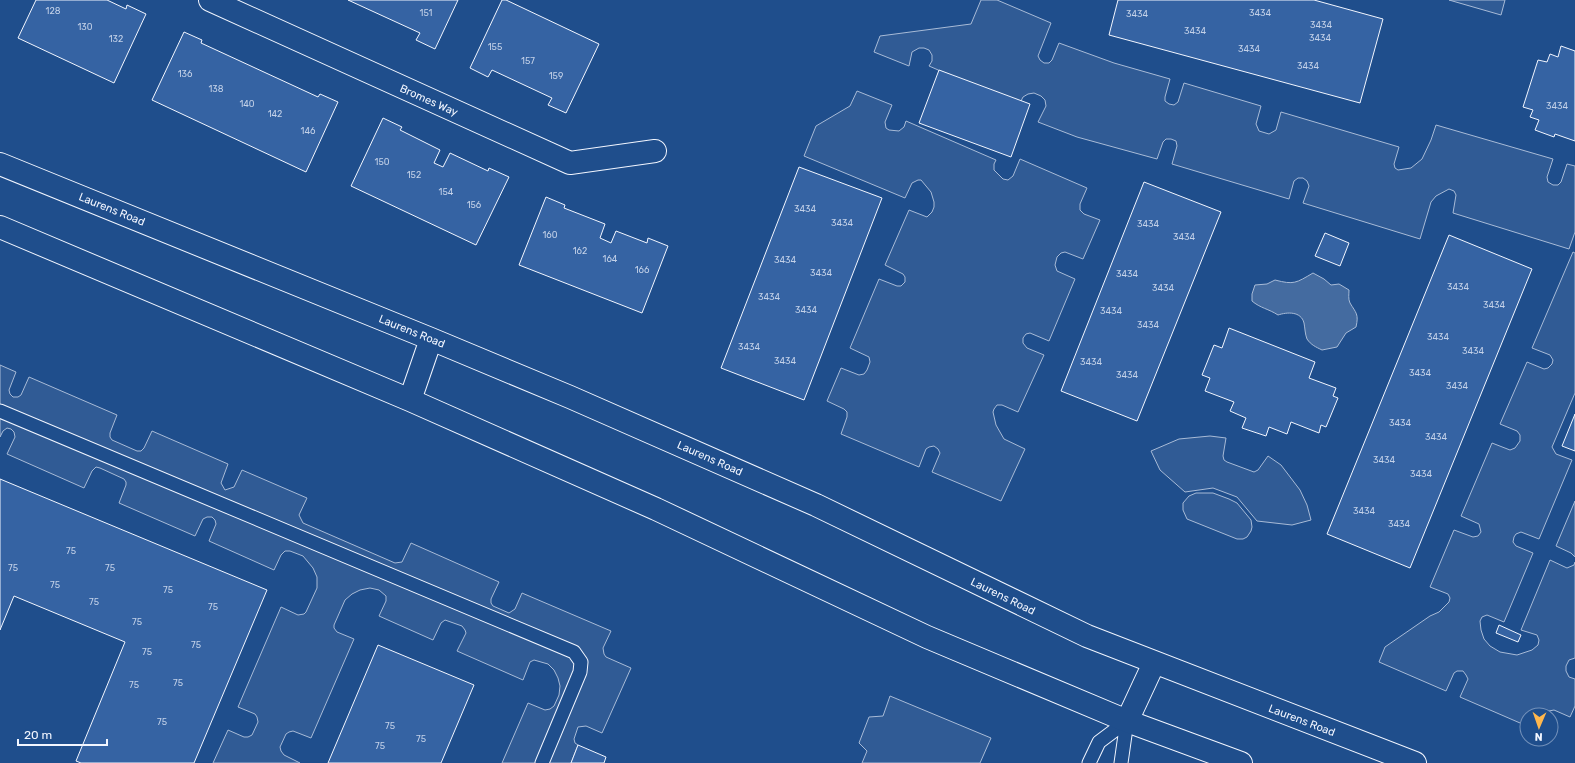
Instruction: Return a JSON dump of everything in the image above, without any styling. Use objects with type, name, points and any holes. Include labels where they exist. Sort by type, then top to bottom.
[{"type":"main road","name":"Bromes Way","points":[[210,0],[570,163],[655,151]]},
{"type":"main road","name":"Laurens Road","points":[[0,164],[570,397],[816,505],[1087,636],[1415,763]]},
{"type":"main road","points":[[0,227],[410,400],[656,509],[927,637],[1127,721],[1241,763]]},
{"type":"main road","points":[[410,400],[431,339]]},
{"type":"main road","points":[[1127,721],[1154,663]]},
{"type":"lane","points":[[0,411],[574,652],[582,662],[580,672],[542,763]]},
{"type":"lane","points":[[1089,763],[1099,742],[1127,721]]},
{"type":"lane","points":[[1121,763],[1127,721]]},
{"type":"shaded area","points":[[981,0],[997,0],[1051,23],[1038,56],[1044,63],[1049,63],[1052,60],[1059,43],[1114,63],[1170,79],[1165,97],[1165,101],[1169,104],[1174,105],[1178,102],[1184,83],[1261,106],[1256,124],[1259,131],[1269,134],[1276,130],[1281,112],[1399,147],[1394,164],[1395,168],[1398,170],[1411,168],[1422,159],[1436,125],[1553,159],[1547,177],[1548,182],[1553,185],[1558,185],[1561,182],[1567,164],[1575,166],[1575,232],[1569,249],[1453,213],[1456,195],[1454,191],[1449,189],[1436,196],[1431,202],[1420,239],[1303,203],[1309,186],[1307,181],[1303,178],[1298,178],[1294,181],[1289,199],[1172,164],[1177,146],[1176,141],[1171,139],[1166,139],[1163,142],[1157,159],[1077,137],[1038,122],[1046,106],[1045,100],[1041,96],[1034,93],[1028,94],[1023,97],[1019,105],[929,66],[932,61],[932,55],[929,50],[924,48],[919,48],[912,52],[909,66],[874,52],[880,36],[971,24]]},
{"type":"shaded area","points":[[1449,0],[1505,0],[1501,15]]},
{"type":"shaded area","points":[[857,91],[892,105],[885,122],[886,128],[889,130],[899,131],[904,127],[906,121],[996,160],[994,170],[1003,179],[1008,180],[1013,176],[1020,159],[1087,188],[1080,204],[1080,210],[1084,214],[1100,220],[1083,259],[1065,252],[1061,253],[1057,257],[1055,265],[1057,271],[1075,279],[1049,341],[1030,333],[1026,334],[1023,338],[1023,343],[1027,348],[1044,355],[1018,412],[1002,405],[997,405],[994,409],[993,412],[996,425],[1004,439],[1025,449],[1001,501],[932,472],[940,453],[934,446],[926,449],[919,467],[841,434],[847,417],[847,412],[827,401],[841,368],[859,375],[864,374],[867,370],[870,362],[869,357],[850,348],[879,279],[897,286],[901,286],[905,282],[905,277],[903,274],[885,265],[909,210],[927,217],[932,212],[934,207],[931,192],[921,180],[912,183],[905,198],[804,156],[816,126],[850,106]]},
{"type":"shaded area","points":[[1573,252],[1575,253],[1575,393],[1552,447],[1556,454],[1572,460],[1539,539],[1521,532],[1516,534],[1514,537],[1513,542],[1516,546],[1533,553],[1504,622],[1487,615],[1482,617],[1480,621],[1484,639],[1490,646],[1500,652],[1517,655],[1532,650],[1538,645],[1539,640],[1537,635],[1521,630],[1550,560],[1567,568],[1574,565],[1575,562],[1575,658],[1569,660],[1566,666],[1566,671],[1569,677],[1575,679],[1575,706],[1570,717],[1559,712],[1559,707],[1519,707],[1519,723],[1460,697],[1468,679],[1463,671],[1457,671],[1454,673],[1446,691],[1379,662],[1385,647],[1430,616],[1439,612],[1449,602],[1450,598],[1448,594],[1430,587],[1454,530],[1473,537],[1478,536],[1481,532],[1479,524],[1461,516],[1492,443],[1510,450],[1515,448],[1520,441],[1520,435],[1517,431],[1500,424],[1527,362],[1544,369],[1548,368],[1552,364],[1553,360],[1550,355],[1532,348]]},
{"type":"shaded area","points":[[1313,273],[1331,285],[1339,284],[1349,290],[1349,301],[1357,316],[1357,323],[1356,327],[1346,333],[1337,347],[1322,350],[1316,347],[1307,339],[1304,323],[1300,316],[1293,313],[1278,315],[1252,301],[1252,294],[1255,285],[1267,284],[1275,280],[1291,283],[1303,279]]},
{"type":"shaded area","points":[[0,365],[16,372],[9,390],[13,397],[18,397],[21,395],[29,377],[117,415],[110,433],[110,437],[112,440],[137,451],[141,451],[144,448],[152,431],[228,464],[221,483],[225,490],[234,487],[242,470],[307,498],[299,515],[303,523],[395,563],[402,562],[411,543],[499,582],[491,599],[491,603],[493,606],[509,613],[515,609],[522,593],[611,631],[603,648],[604,654],[606,657],[631,668],[602,733],[586,726],[578,727],[574,739],[575,743],[578,745],[571,763],[502,763],[528,703],[545,710],[554,706],[559,695],[560,686],[554,670],[548,664],[534,660],[530,662],[523,680],[457,651],[466,633],[462,626],[445,620],[441,623],[433,640],[379,616],[386,601],[386,596],[379,590],[370,588],[360,590],[345,600],[334,625],[337,632],[354,639],[311,738],[293,731],[289,732],[286,734],[280,747],[284,755],[300,763],[213,763],[228,730],[244,737],[252,735],[258,722],[257,717],[255,714],[238,707],[281,607],[298,615],[306,612],[317,588],[317,577],[313,568],[303,556],[290,551],[285,551],[281,555],[274,570],[209,541],[216,524],[212,517],[203,519],[195,536],[119,503],[126,482],[124,479],[100,468],[96,467],[92,471],[84,488],[7,454],[15,437],[14,432],[7,428],[3,431],[0,437]]},
{"type":"shaded area","points":[[1210,436],[1226,438],[1223,456],[1224,460],[1227,462],[1254,472],[1258,470],[1268,456],[1281,465],[1300,490],[1307,505],[1311,520],[1292,525],[1257,521],[1237,497],[1213,488],[1185,492],[1160,470],[1151,451],[1179,439]]},
{"type":"shaded area","points":[[1196,493],[1213,493],[1237,503],[1251,520],[1252,527],[1247,537],[1237,539],[1187,519],[1183,510],[1183,503],[1189,496]]},
{"type":"shaded area","points":[[1575,501],[1575,557],[1571,553],[1556,546]]},
{"type":"shaded area","points":[[890,696],[991,738],[980,763],[862,763],[867,751],[859,743],[869,717],[883,716]]},
{"type":"building","points":[[36,0],[107,0],[126,9],[127,5],[146,14],[114,83],[18,38]]},
{"type":"building","points":[[348,0],[458,0],[435,49],[416,40],[420,33]]},
{"type":"building","points":[[502,0],[506,0],[599,44],[566,113],[548,105],[552,98],[492,70],[488,77],[470,68]]},
{"type":"building","points":[[1118,0],[1314,0],[1383,19],[1360,103],[1109,35]]},
{"type":"building","points":[[184,32],[202,40],[201,43],[318,97],[320,94],[338,102],[306,172],[152,100]]},
{"type":"building","points":[[1561,46],[1575,51],[1575,141],[1555,134],[1554,137],[1535,130],[1539,120],[1530,117],[1533,110],[1523,107],[1538,60],[1547,62],[1550,54],[1558,57]]},
{"type":"building","points":[[939,70],[1030,104],[1011,157],[919,123]]},
{"type":"building","points":[[383,118],[402,127],[400,130],[440,150],[434,163],[443,167],[450,153],[488,171],[489,168],[509,177],[476,245],[351,186]]},
{"type":"building","points":[[799,167],[882,198],[804,400],[721,368]]},
{"type":"building","points":[[1144,182],[1221,212],[1137,421],[1061,391]]},
{"type":"building","points":[[546,197],[565,205],[564,208],[605,224],[600,238],[611,243],[616,231],[647,243],[648,238],[668,246],[642,313],[519,265]]},
{"type":"building","points":[[1325,233],[1349,243],[1340,266],[1315,256]]},
{"type":"building","points":[[1449,235],[1532,269],[1410,568],[1327,534]]},
{"type":"building","points":[[1229,328],[1315,362],[1309,378],[1336,388],[1333,396],[1338,398],[1326,427],[1321,425],[1319,433],[1291,422],[1287,434],[1269,427],[1266,436],[1242,428],[1246,418],[1230,411],[1234,402],[1205,391],[1210,378],[1202,375],[1214,345],[1222,348]]},
{"type":"building","points":[[1575,414],[1575,451],[1562,446]]},
{"type":"building","points":[[0,479],[267,590],[194,763],[81,763],[76,761],[125,642],[14,596],[0,630]]},
{"type":"building","points":[[1499,625],[1521,635],[1518,642],[1496,633]]},
{"type":"building","points":[[378,645],[474,685],[441,763],[328,763]]},
{"type":"building","points":[[578,745],[606,757],[604,763],[571,763]]}]
